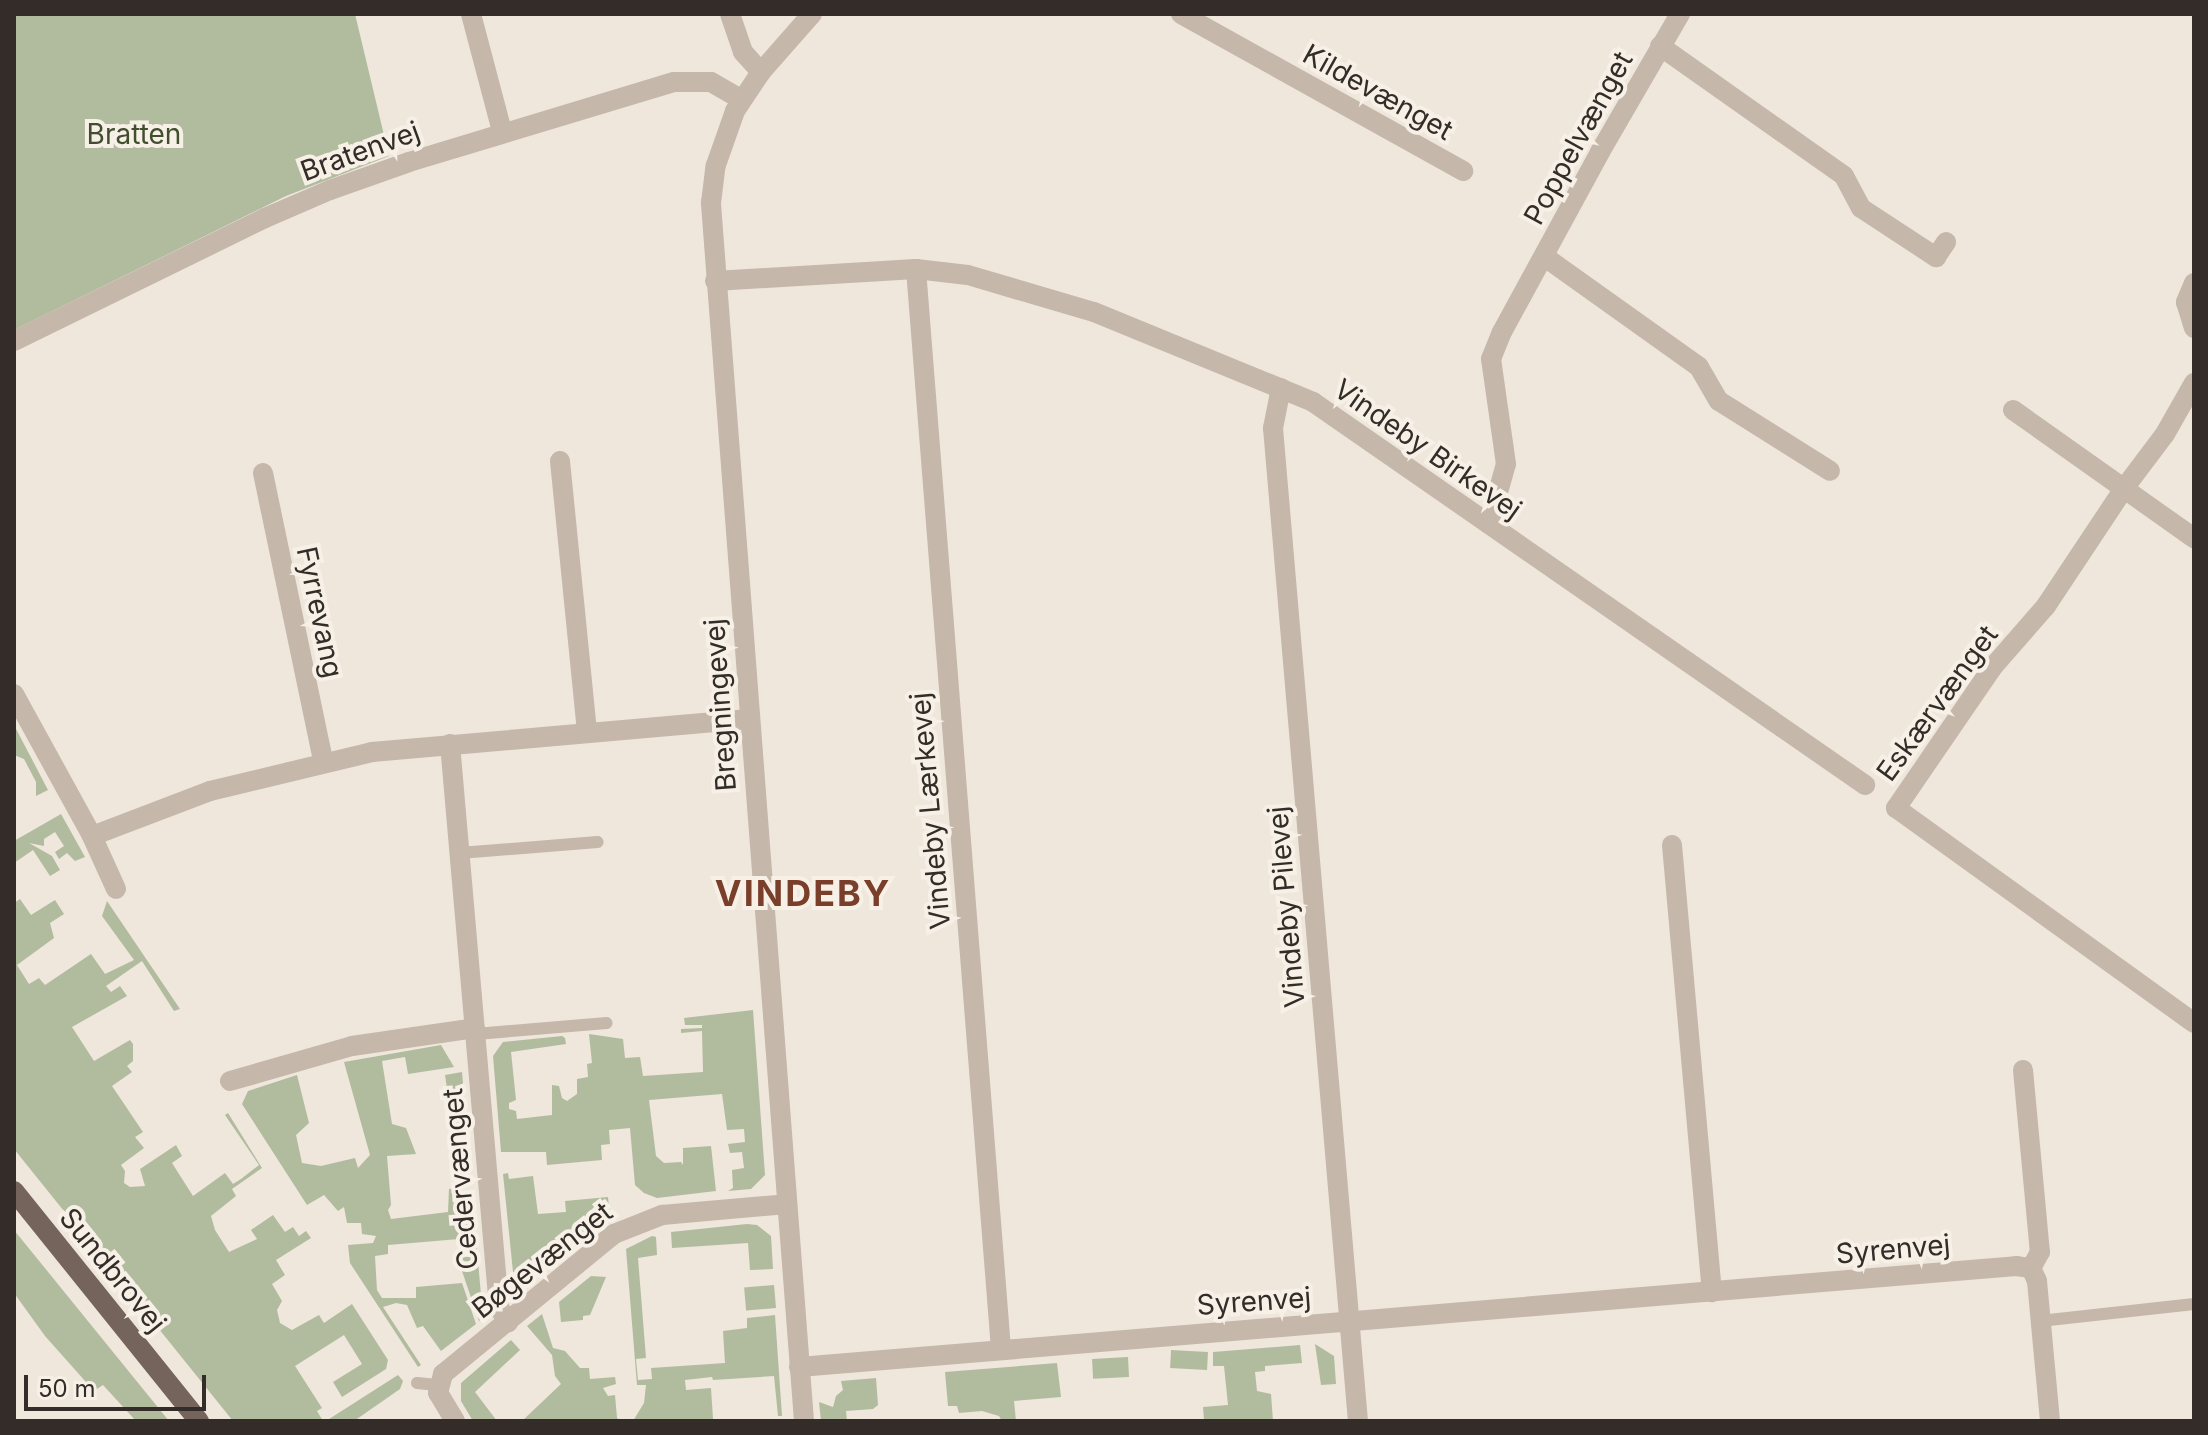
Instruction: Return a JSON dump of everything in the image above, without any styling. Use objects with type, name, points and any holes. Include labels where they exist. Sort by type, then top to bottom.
[{"type":"main road","name":"Sundbrovej","points":[[14,1191],[199,1421]]},
{"type":"street","points":[[471,14],[502,131]]},
{"type":"street","points":[[730,14],[743,52],[761,72]]},
{"type":"street","name":"Bregningevej","points":[[804,1421],[715,281],[712,184],[721,144],[741,99],[812,14]]},
{"type":"street","name":"Kildevænget","points":[[1181,14],[1463,171]]},
{"type":"street","name":"Poppelvænget","points":[[1489,524],[1506,464],[1491,359],[1502,332],[1680,14]]},
{"type":"street","name":"Poppelvænget","points":[[1660,46],[1844,176],[1861,208],[1936,257],[1946,242]]},
{"type":"street","name":"Bratenvej","points":[[14,341],[330,190],[502,131],[690,79],[711,82],[741,99]]},
{"type":"street","name":"Poppelvænget","points":[[1545,257],[1699,367],[1719,401],[1830,471]]},
{"type":"street","name":"Vindeby Birkevej","points":[[715,281],[916,269],[968,275],[1094,312],[1281,388],[1334,414],[1865,785]]},
{"type":"street","name":"Vindeby Lærkevej","points":[[916,269],[1001,1349]]},
{"type":"street","points":[[2194,283],[2186,302],[2194,328]]},
{"type":"street","name":"Eskærvænget","points":[[2194,383],[2165,434],[2125,487],[2046,606],[1992,668],[1896,808],[2194,1023]]},
{"type":"street","name":"Vindeby Pilevej","points":[[1281,388],[1273,428],[1358,1421]]},
{"type":"street","points":[[2013,410],[2194,538]]},
{"type":"street","points":[[560,461],[587,732]]},
{"type":"street","name":"Fyrrevang","points":[[263,473],[323,761]]},
{"type":"street","points":[[14,694],[92,836],[116,889]]},
{"type":"street","points":[[92,836],[210,791],[323,761],[450,744],[749,719]]},
{"type":"street","name":"Cedervænget","points":[[450,744],[499,1308],[508,1322]]},
{"type":"street","points":[[1672,845],[1712,1292]]},
{"type":"street","points":[[230,1081],[352,1046],[476,1031]]},
{"type":"street","points":[[2023,1070],[2040,1252],[2031,1268],[2037,1281],[2050,1421]]},
{"type":"street","name":"Bøgevænget","points":[[455,1421],[427,1384],[508,1322],[603,1242],[638,1222],[679,1212],[787,1204]]},
{"type":"street","name":"Syrenvej","points":[[799,1367],[2016,1266],[2031,1268]]},
{"type":"lane","points":[[459,853],[598,842]]},
{"type":"lane","points":[[476,1031],[607,1023]]},
{"type":"lane","points":[[2040,1321],[2194,1304]]},
{"type":"green space","name":"Bratten","points":[[14,14],[355,14],[389,156],[286,196],[14,330]]},
{"type":"green space","points":[[14,725],[48,790],[36,796],[36,782],[24,759],[14,755]]},
{"type":"green space","points":[[61,814],[85,857],[75,861],[67,853],[59,859],[55,852],[64,846],[55,832],[44,839],[44,846],[29,843],[52,856],[60,870],[50,876],[33,850],[14,863],[14,841]]},
{"type":"green space","points":[[20,899],[31,915],[55,900],[64,914],[50,923],[54,938],[17,965],[29,984],[39,978],[45,985],[91,954],[105,974],[134,960],[102,916],[107,901],[180,1009],[174,1011],[142,961],[106,986],[111,992],[120,986],[127,996],[72,1027],[94,1061],[130,1040],[133,1044],[133,1061],[127,1066],[132,1072],[112,1086],[143,1132],[135,1137],[144,1148],[121,1165],[125,1171],[124,1183],[130,1187],[145,1186],[140,1169],[176,1145],[182,1156],[172,1163],[193,1196],[225,1173],[233,1184],[241,1179],[259,1165],[225,1115],[228,1113],[262,1168],[232,1189],[236,1196],[211,1216],[215,1230],[229,1252],[257,1239],[251,1230],[273,1215],[285,1232],[293,1227],[299,1236],[306,1231],[311,1238],[276,1260],[285,1275],[272,1284],[282,1301],[277,1310],[280,1323],[292,1330],[319,1315],[324,1323],[352,1304],[388,1360],[386,1369],[342,1397],[333,1382],[362,1364],[344,1335],[295,1366],[322,1408],[317,1411],[323,1421],[233,1421],[14,1149],[14,903]]},
{"type":"green space","points":[[753,1010],[765,1175],[751,1189],[728,1191],[733,1188],[732,1170],[744,1168],[742,1152],[730,1153],[728,1144],[745,1142],[744,1129],[727,1130],[722,1094],[649,1100],[656,1156],[664,1163],[681,1162],[683,1165],[683,1148],[711,1146],[716,1191],[657,1198],[644,1193],[635,1185],[630,1128],[609,1130],[610,1144],[601,1145],[602,1160],[547,1165],[546,1152],[501,1152],[493,1056],[503,1042],[565,1038],[566,1044],[511,1052],[516,1100],[509,1103],[509,1109],[516,1111],[517,1119],[552,1115],[552,1085],[559,1086],[562,1098],[567,1101],[577,1094],[577,1079],[588,1077],[587,1064],[592,1063],[589,1034],[623,1039],[625,1058],[640,1057],[643,1076],[703,1072],[702,1031],[681,1033],[681,1029],[702,1028],[702,1025],[685,1025],[684,1018]]},
{"type":"green space","points":[[441,1045],[454,1067],[408,1074],[405,1057],[382,1061],[392,1124],[406,1128],[416,1154],[387,1156],[391,1205],[388,1210],[391,1219],[448,1212],[449,1189],[462,1188],[462,1213],[474,1215],[483,1318],[479,1321],[462,1271],[459,1239],[388,1245],[388,1254],[375,1256],[377,1290],[382,1298],[416,1298],[416,1287],[462,1283],[476,1324],[441,1351],[423,1326],[417,1328],[407,1305],[396,1303],[383,1307],[421,1365],[418,1367],[350,1263],[348,1245],[373,1243],[376,1236],[362,1234],[361,1223],[347,1223],[344,1207],[338,1211],[324,1195],[307,1205],[242,1104],[248,1091],[297,1075],[309,1123],[296,1135],[302,1163],[321,1166],[355,1158],[358,1168],[370,1155],[344,1062]]},
{"type":"green space","points":[[462,1072],[466,1117],[453,1130],[445,1075]]},
{"type":"green space","points":[[508,1173],[509,1179],[533,1176],[538,1214],[566,1212],[565,1201],[608,1197],[610,1217],[527,1281],[513,1272],[503,1174]]},
{"type":"green space","points":[[757,1225],[771,1236],[773,1269],[750,1270],[748,1243],[672,1248],[671,1232]]},
{"type":"green space","points":[[14,1230],[169,1421],[136,1421],[103,1385],[94,1391],[45,1336],[14,1293]]},
{"type":"green space","points":[[652,1236],[656,1237],[657,1255],[638,1258],[646,1358],[636,1359],[638,1380],[652,1379],[651,1368],[725,1363],[723,1331],[747,1328],[747,1318],[775,1315],[782,1416],[778,1416],[774,1376],[713,1380],[712,1377],[685,1380],[686,1390],[711,1388],[713,1419],[633,1421],[644,1403],[646,1385],[637,1385],[626,1249]]},
{"type":"green space","points":[[591,1276],[606,1277],[590,1315],[583,1316],[583,1320],[561,1322],[559,1302]]},
{"type":"green space","points":[[774,1285],[776,1308],[746,1311],[744,1288]]},
{"type":"green space","points":[[542,1314],[553,1348],[565,1351],[580,1368],[589,1368],[590,1379],[615,1377],[616,1384],[603,1388],[608,1396],[615,1395],[617,1418],[622,1421],[522,1421],[561,1384],[555,1376],[552,1355],[527,1326]]},
{"type":"green space","points":[[511,1340],[520,1350],[475,1392],[497,1421],[473,1421],[461,1401],[461,1383]]},
{"type":"green space","points":[[1315,1344],[1334,1356],[1336,1384],[1321,1385]]},
{"type":"green space","points":[[1300,1345],[1302,1363],[1265,1366],[1265,1371],[1255,1372],[1257,1391],[1271,1394],[1273,1421],[1193,1421],[1204,1420],[1203,1407],[1228,1405],[1224,1366],[1213,1366],[1213,1352]]},
{"type":"green space","points":[[1171,1350],[1208,1352],[1207,1370],[1170,1368]]},
{"type":"green space","points":[[1128,1357],[1129,1377],[1093,1379],[1092,1359]]},
{"type":"green space","points":[[1057,1363],[1061,1397],[1014,1401],[1016,1421],[1002,1421],[999,1416],[982,1411],[959,1413],[957,1406],[948,1406],[945,1372]]},
{"type":"green space","points":[[398,1375],[403,1381],[400,1389],[354,1421],[326,1421]]},
{"type":"green space","points":[[876,1378],[878,1405],[873,1409],[846,1411],[847,1421],[821,1421],[819,1402],[833,1407],[836,1396],[843,1390],[841,1381]]},
{"type":"district","name":"VINDEBY","points":[[803,894]]}]
